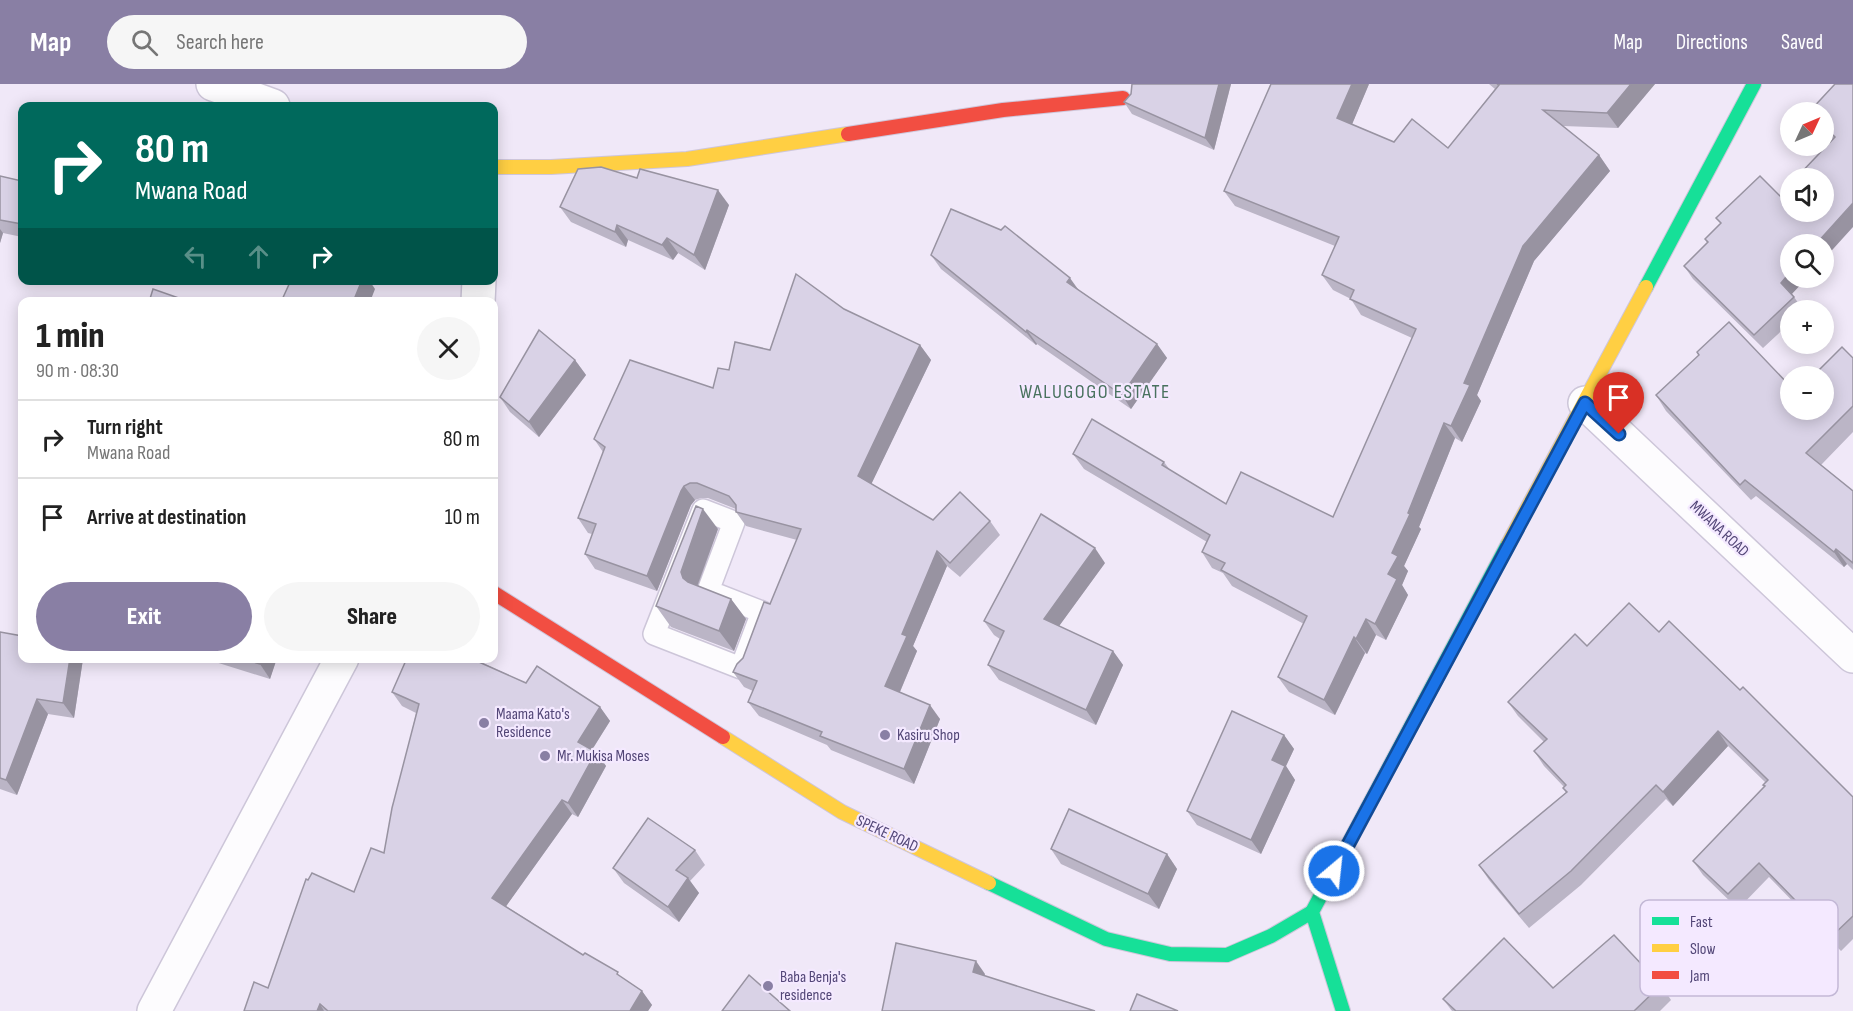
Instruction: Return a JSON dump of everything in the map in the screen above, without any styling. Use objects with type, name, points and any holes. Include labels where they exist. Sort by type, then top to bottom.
[{"type":"street","points":[[213,84],[262,102]]},
{"type":"street","points":[[1343,1011],[1312,912],[1754,84]]},
{"type":"street","points":[[498,167],[551,167],[687,159],[1003,110],[1124,98]]},
{"type":"street","name":"MWANA ROAD","points":[[1585,403],[1853,656]]},
{"type":"street","name":"SPEKE ROAD","points":[[498,596],[842,812],[1106,939],[1170,954],[1227,955],[1271,936],[1312,912]]},
{"type":"street","points":[[154,1011],[339,663]]},
{"type":"lane","points":[[703,510],[734,522],[708,591],[762,612],[741,668],[654,634],[703,510]]},
{"type":"building","points":[[1132,84],[1219,84],[1205,138],[1124,102],[1131,94]]},
{"type":"building","points":[[1271,84],[1352,84],[1337,118],[1394,142],[1412,119],[1448,148],[1499,85],[1497,84],[1631,84],[1607,113],[1543,110],[1599,155],[1523,246],[1464,383],[1470,385],[1451,426],[1444,423],[1408,513],[1410,514],[1392,553],[1398,556],[1388,574],[1397,579],[1375,624],[1366,619],[1356,639],[1354,637],[1324,700],[1278,677],[1307,616],[1221,570],[1225,563],[1202,552],[1210,535],[1073,454],[1092,419],[1164,462],[1162,465],[1226,504],[1241,472],[1333,517],[1416,329],[1350,299],[1354,290],[1322,275],[1339,237],[1224,191]]},
{"type":"building","points":[[1835,84],[1853,84],[1853,203],[1825,234],[1780,234],[1780,288],[1786,288],[1794,297],[1791,300],[1780,300],[1780,310],[1754,335],[1684,266],[1708,242],[1705,239],[1721,223],[1716,218],[1760,176],[1780,196],[1780,222],[1834,222],[1834,168],[1806,168],[1817,156],[1834,156],[1834,102],[1818,102]]},
{"type":"building","points":[[601,167],[637,178],[640,169],[718,190],[694,255],[667,238],[662,245],[617,225],[615,232],[560,207],[578,169]]},
{"type":"building","points":[[0,176],[18,180],[18,223],[0,220]]},
{"type":"building","points":[[951,209],[1001,230],[1005,226],[1070,278],[1067,282],[1157,344],[1122,395],[1027,330],[1026,332],[931,255]]},
{"type":"building","points":[[796,274],[844,309],[920,345],[858,476],[933,520],[960,492],[990,521],[950,563],[937,551],[902,634],[907,636],[885,686],[930,705],[904,769],[820,736],[822,732],[748,702],[757,681],[733,672],[743,658],[764,602],[770,604],[801,529],[736,512],[736,505],[729,496],[697,483],[690,483],[681,491],[647,576],[585,554],[596,524],[578,518],[605,447],[594,439],[630,360],[713,388],[718,368],[729,370],[735,342],[770,350]]},
{"type":"building","points":[[289,285],[360,285],[355,297],[283,297]]},
{"type":"building","points":[[153,289],[176,297],[151,297]]},
{"type":"building","points":[[1729,322],[1780,375],[1780,420],[1834,420],[1834,366],[1823,366],[1842,347],[1853,358],[1853,406],[1806,453],[1853,491],[1853,563],[1836,549],[1834,552],[1745,480],[1740,485],[1656,395],[1699,355],[1697,352]]},
{"type":"building","points":[[539,330],[575,360],[529,422],[500,397]]},
{"type":"building","points":[[696,506],[703,509],[681,572],[683,578],[688,582],[731,599],[719,631],[656,606]]},
{"type":"building","points":[[1041,514],[1095,548],[1044,619],[1113,651],[1086,710],[988,665],[1004,631],[984,621]]},
{"type":"building","points":[[1629,603],[1659,632],[1669,621],[1740,690],[1743,687],[1853,797],[1853,916],[1838,930],[1838,900],[1795,900],[1759,863],[1728,894],[1693,861],[1765,786],[1763,785],[1768,780],[1718,731],[1663,792],[1656,785],[1571,871],[1519,914],[1479,865],[1567,792],[1563,788],[1566,785],[1534,751],[1547,739],[1508,702],[1575,634],[1587,646]]},
{"type":"building","points":[[0,632],[18,635],[18,663],[69,663],[63,703],[37,699],[6,780],[0,778]]},
{"type":"building","points":[[405,663],[481,663],[526,683],[537,666],[600,707],[578,742],[596,752],[568,803],[562,800],[492,898],[583,955],[585,953],[618,972],[617,974],[642,991],[630,1011],[328,1011],[320,1004],[317,1011],[244,1011],[254,982],[268,988],[306,879],[308,880],[312,873],[354,892],[371,848],[384,853],[392,808],[419,704],[392,692]]},
{"type":"building","points":[[1232,711],[1284,735],[1272,760],[1285,766],[1251,840],[1187,811]]},
{"type":"building","points":[[1069,809],[1167,854],[1148,894],[1051,849]]},
{"type":"building","points":[[648,818],[695,850],[676,870],[688,878],[668,907],[613,868]]},
{"type":"building","points":[[1614,935],[1640,963],[1640,996],[1650,996],[1634,1011],[1456,1011],[1443,999],[1504,938],[1553,988]]},
{"type":"building","points":[[896,943],[976,961],[973,972],[1095,1011],[882,1011]]},
{"type":"building","points":[[749,975],[790,1011],[722,1011]]},
{"type":"building","points":[[1137,994],[1178,1011],[1130,1011]]},
{"type":"traffic: fast","points":[[1646,287],[1754,84]]},
{"type":"traffic: fast","points":[[1343,1011],[1312,912],[1508,544]]},
{"type":"traffic: fast","points":[[989,883],[1106,939],[1170,954],[1227,955],[1271,936],[1312,912]]},
{"type":"traffic: slow","points":[[498,167],[551,167],[687,159],[848,134]]},
{"type":"traffic: slow","points":[[1508,544],[1646,287]]},
{"type":"traffic: slow","points":[[723,737],[842,812],[989,883]]},
{"type":"traffic: jam","points":[[848,134],[1003,110],[1123,98]]},
{"type":"traffic: jam","points":[[498,596],[723,737]]},
{"type":"place","name":"Maama Kato's Residence","points":[[484,723]]},
{"type":"place","name":"Kasiru Shop","points":[[885,735]]},
{"type":"place","name":"Mr. Mukisa Moses","points":[[545,756]]},
{"type":"place","name":"Baba Benja's residence","points":[[768,986]]},
{"type":"district","name":"WALUGOGO ESTATE","points":[[1095,392]]},
{"type":"route","points":[[1334,871],[1585,403],[1619,434]]}]
